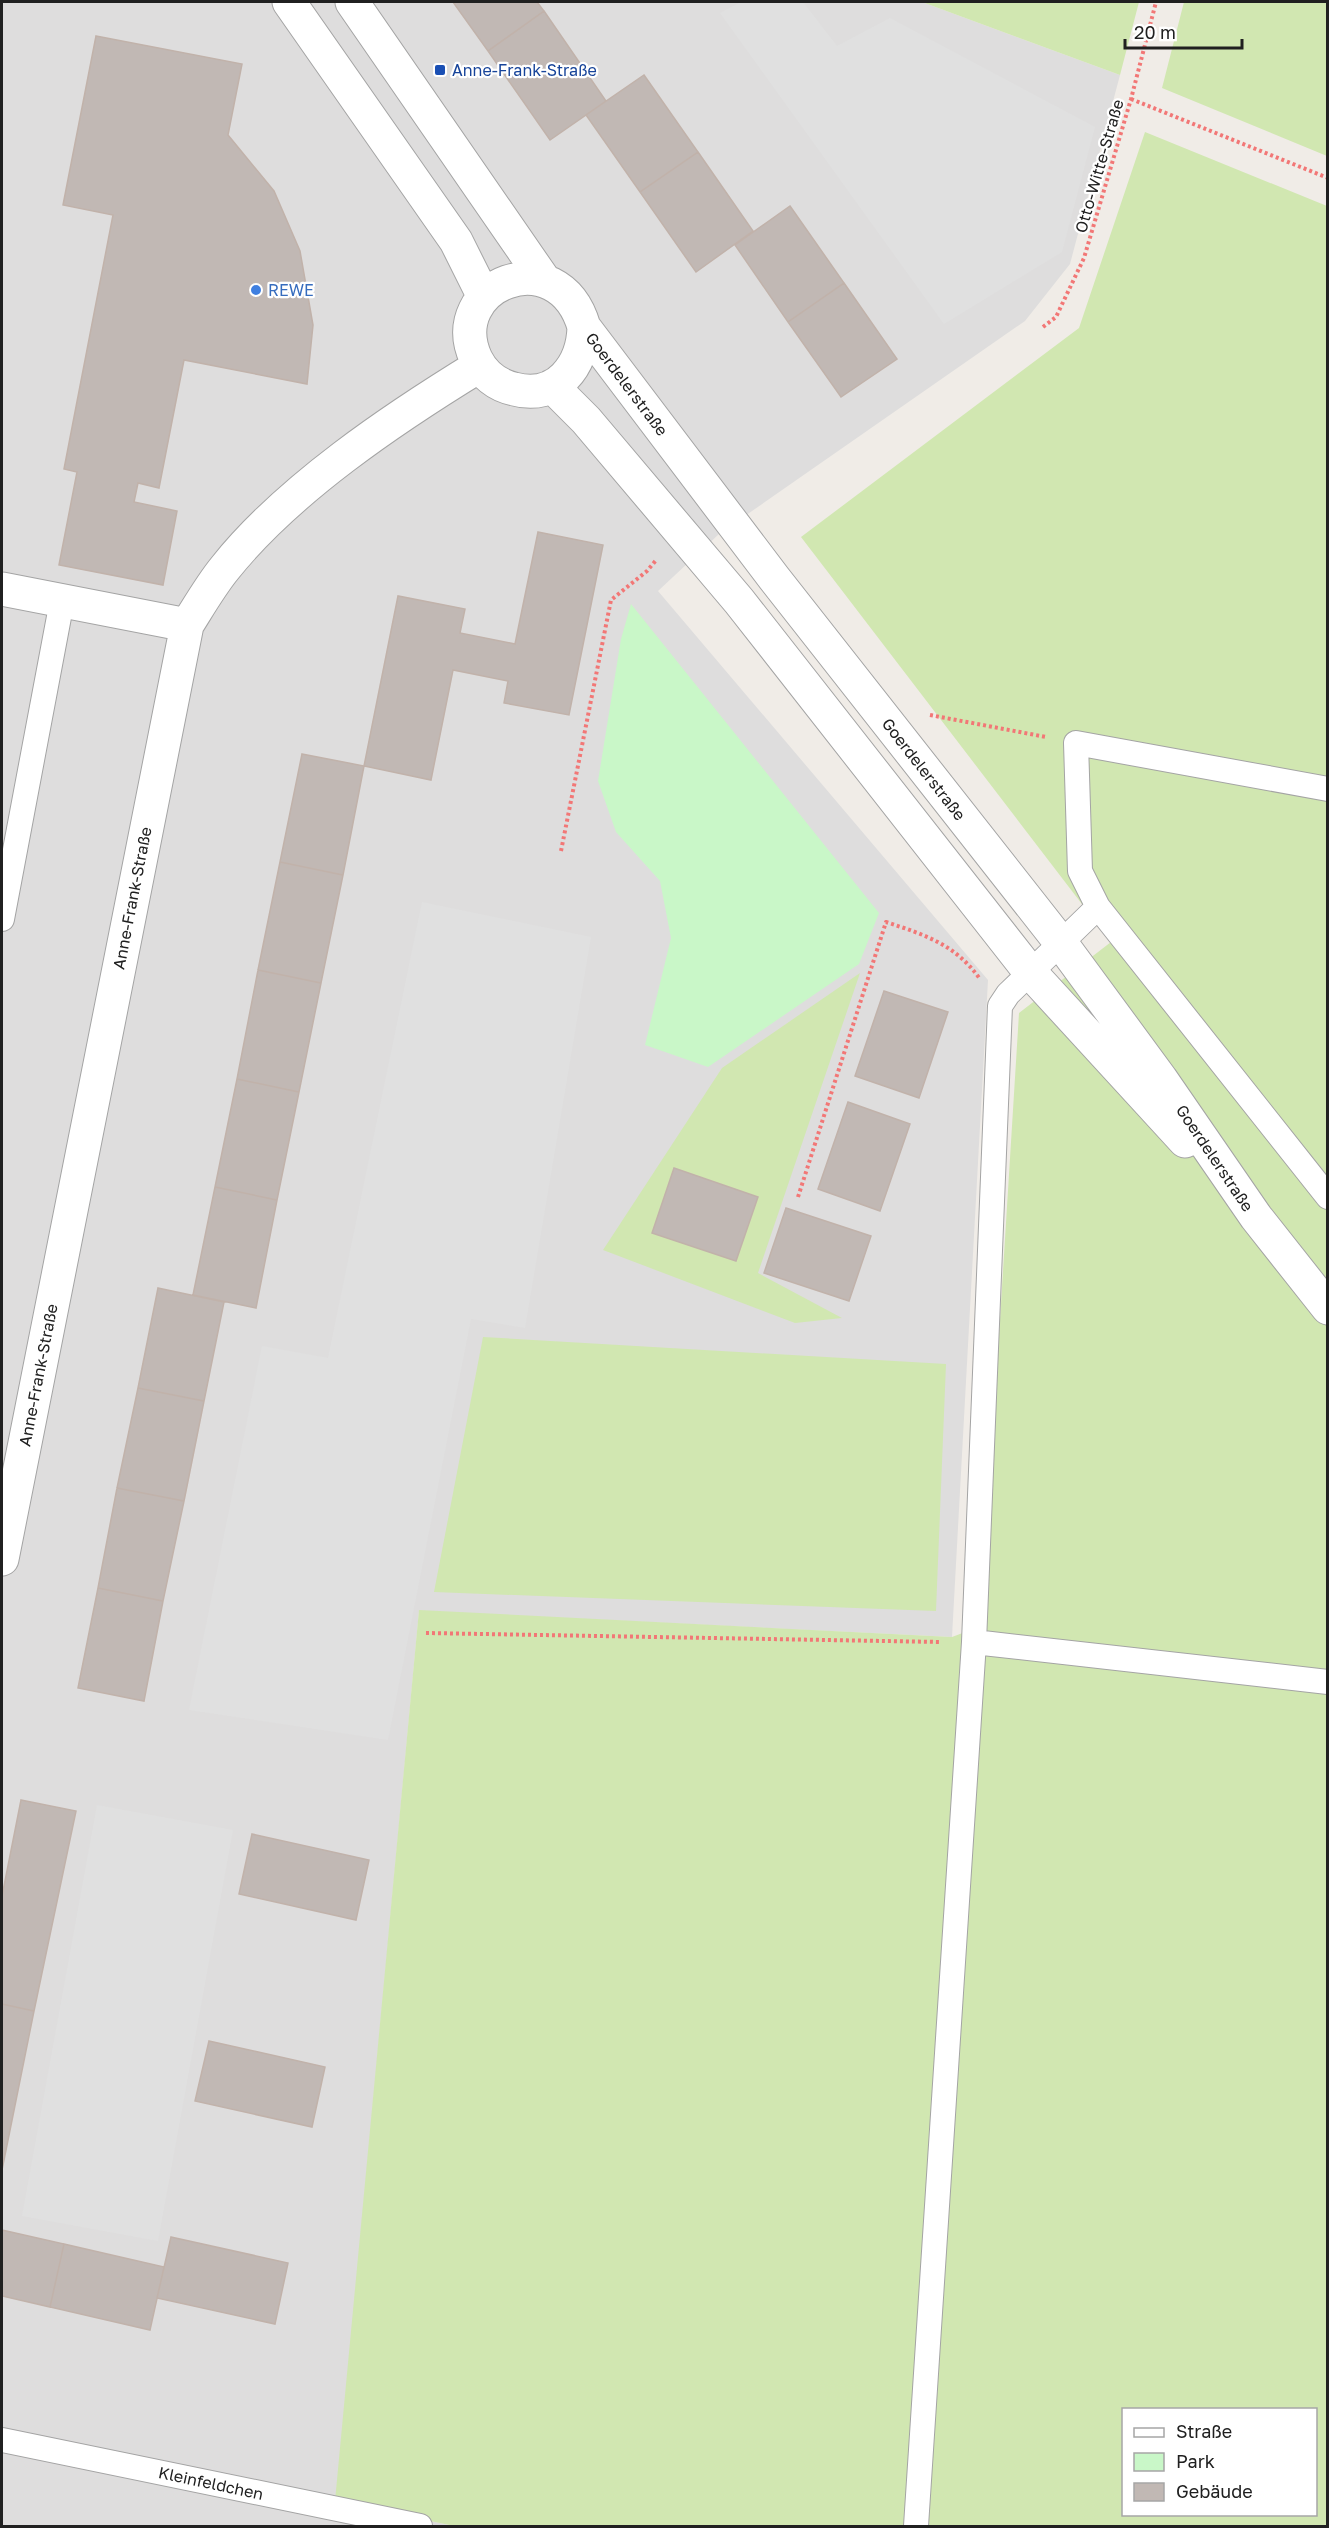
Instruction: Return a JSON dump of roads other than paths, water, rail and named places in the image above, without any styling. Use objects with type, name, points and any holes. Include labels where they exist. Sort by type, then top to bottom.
[{"type":"street","points":[[289,2],[456,241],[484,297]]},
{"type":"street","name":"Goerdelerstraße","points":[[352,2],[544,280],[558,286],[570,298],[579,311],[584,327],[774,578],[1061,943],[1161,1079],[1256,1217],[1328,1308]]},
{"type":"street","points":[[544,280],[527,277],[511,279],[496,286],[484,297],[474,312],[470,330],[472,349],[479,366],[490,378],[504,387],[520,391],[536,391],[552,386]]},
{"type":"street","name":"Goerdelerstraße","points":[[584,327],[583,345],[577,362],[567,376],[552,386],[586,420],[747,611],[1030,972],[1256,1217]]},
{"type":"street","name":"Anne-Frank-Straße","points":[[2,1553],[187,625],[225,567],[275,516],[323,474],[427,398],[479,366]]},
{"type":"street","points":[[2,589],[187,625]]},
{"type":"lane","points":[[2,919],[62,601]]},
{"type":"lane","points":[[1328,789],[1076,743],[1080,871],[1098,907],[1328,1197]]},
{"type":"lane","points":[[916,2526],[974,1642],[1000,1006],[1008,994],[1098,907]]},
{"type":"lane","points":[[974,1642],[1328,1682]]},
{"type":"lane","name":"Kleinfeldchen","points":[[2,2440],[420,2526]]},
{"type":"place","name":"Anne-Frank-Straße","points":[[440,70]]},
{"type":"place","name":"REWE","points":[[256,290]]}]
